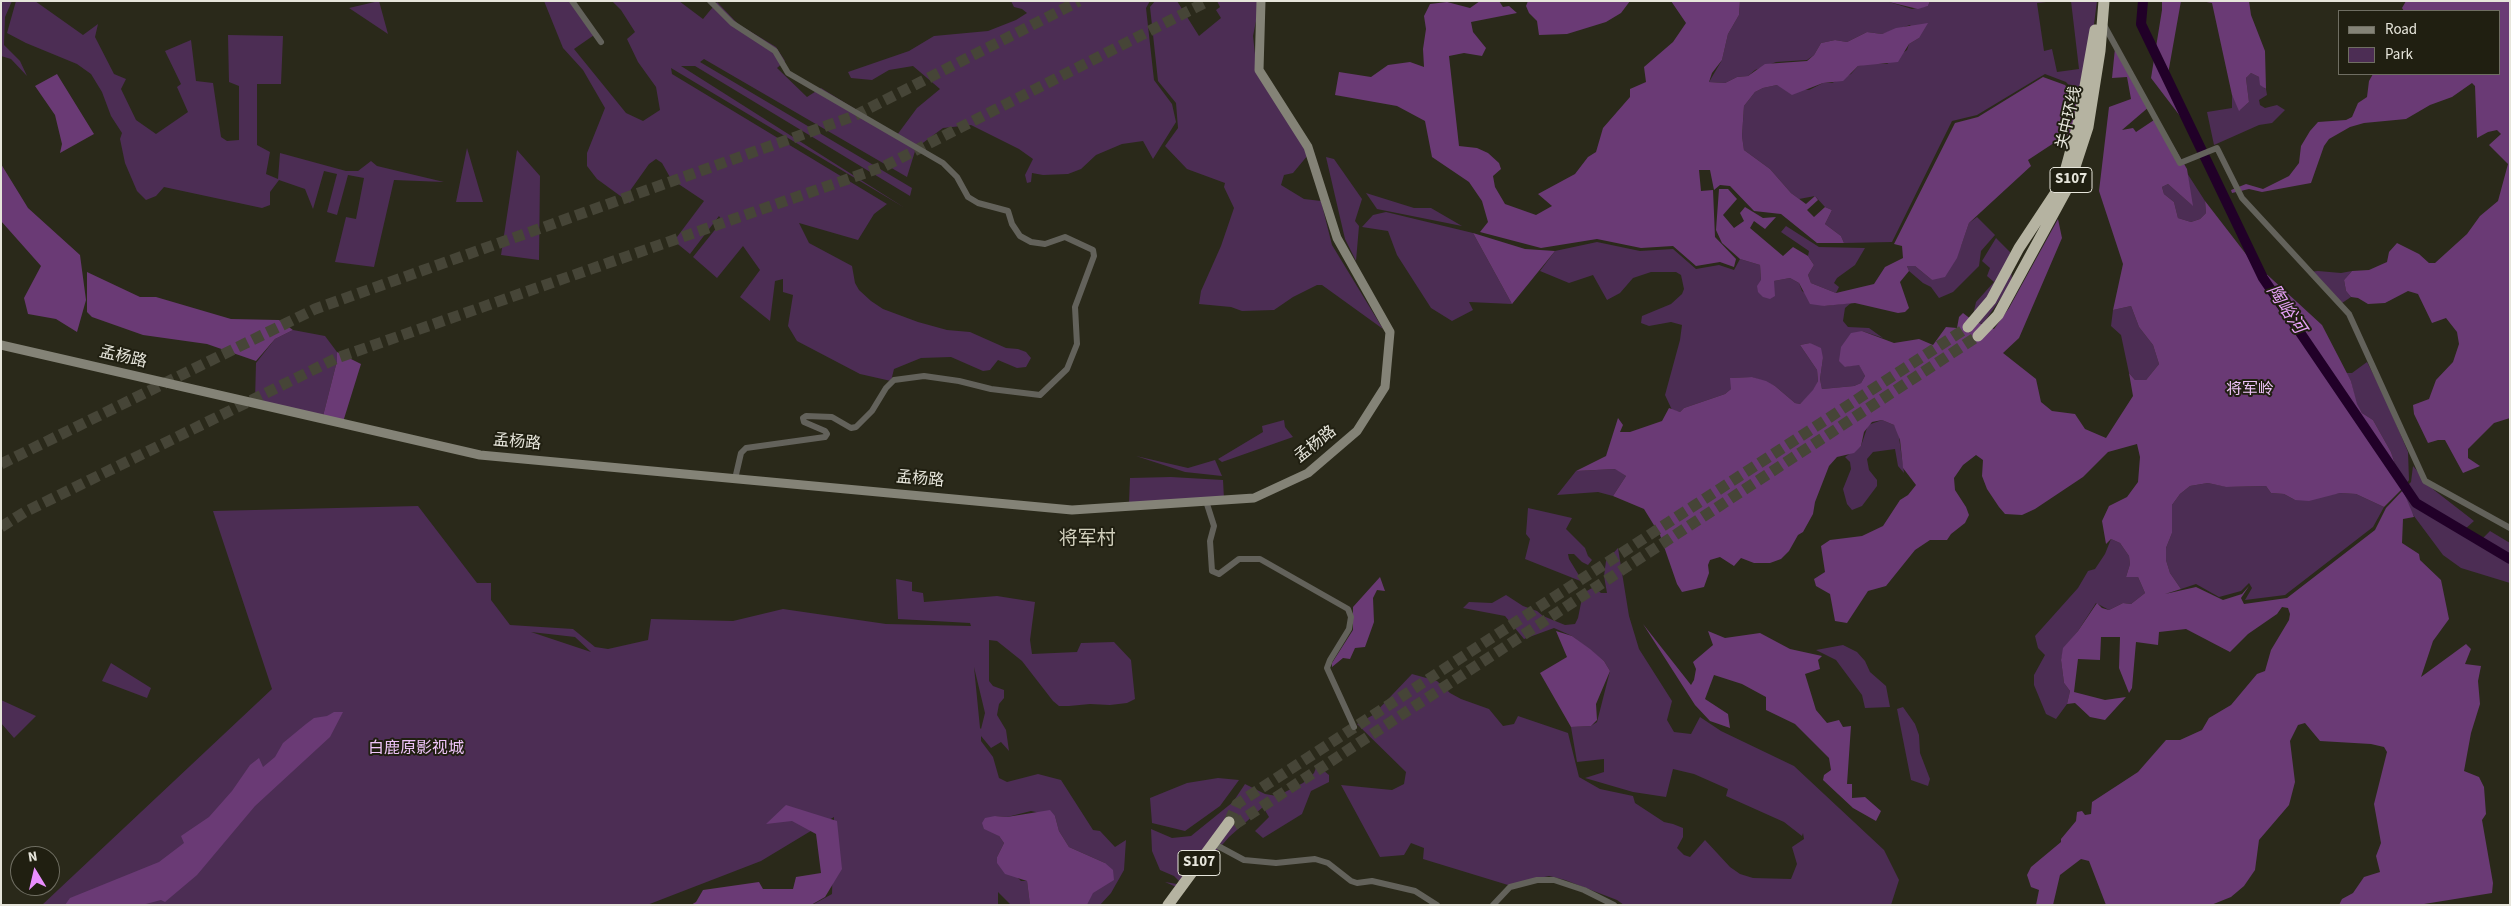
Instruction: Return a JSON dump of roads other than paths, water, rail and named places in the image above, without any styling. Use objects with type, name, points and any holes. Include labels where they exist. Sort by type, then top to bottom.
[{"type":"highway","name":"关中环线","points":[[1968,326],[1991,300],[2018,248],[2062,183],[2079,120],[2094,40],[2097,1]]},
{"type":"highway","name":"关中环线","points":[[1978,336],[1998,315],[2069,185],[2088,127],[2100,51],[2104,1]]},
{"type":"highway","name":"S107","points":[[1168,905],[1232,823],[1218,846],[1174,905]]},
{"type":"main road","name":"孟杨路","points":[[1,345],[480,455],[1072,510],[1254,498],[1308,473],[1357,431],[1385,387],[1390,332],[1337,238],[1308,146],[1259,70],[1261,1]]},
{"type":"street","points":[[572,1],[601,42]]},
{"type":"street","points":[[710,1],[732,23],[776,51],[788,73],[942,163],[957,177],[968,197],[978,203],[1008,211],[1012,224],[1020,236],[1031,242],[1045,244],[1065,238],[1093,250],[1094,256],[1075,307],[1077,344],[1067,369],[1040,395],[991,390],[959,381],[924,376],[894,380],[886,388],[872,411],[856,428],[851,428],[832,417],[806,416],[803,418],[804,422],[825,431],[827,434],[825,438],[746,448],[741,453],[735,478]]},
{"type":"street","points":[[2102,23],[2180,163],[2217,148],[2242,198],[2349,314],[2425,481],[2510,528]]},
{"type":"street","points":[[1206,501],[1214,526],[1210,541],[1212,570],[1219,574],[1239,559],[1260,559],[1348,609],[1350,617],[1349,628],[1330,660],[1328,668],[1354,727]]},
{"type":"street","points":[[1218,846],[1244,860],[1276,863],[1315,859],[1328,863],[1351,881],[1357,883],[1372,881],[1415,891],[1437,905]]},
{"type":"street","points":[[1492,905],[1510,887],[1522,882],[1545,880],[1554,880],[1584,890],[1614,905]]},
{"type":"waterway","name":"陶峪河","points":[[2143,1],[2141,24],[2263,278],[2416,503],[2510,559]]},
{"type":"tunnel","points":[[1,464],[315,309],[854,116],[1079,1]]},
{"type":"tunnel","points":[[1,527],[25,512],[337,358],[885,166],[1208,1]]},
{"type":"tunnel","points":[[1229,822],[1237,804],[1968,327]]},
{"type":"tunnel","points":[[1234,825],[1978,336]]},
{"type":"district","name":"将军村","points":[[1087,540]]},
{"type":"park label","name":"将军岭","points":[[2250,390]]},
{"type":"park label","name":"白鹿原影视城","points":[[416,749]]}]
